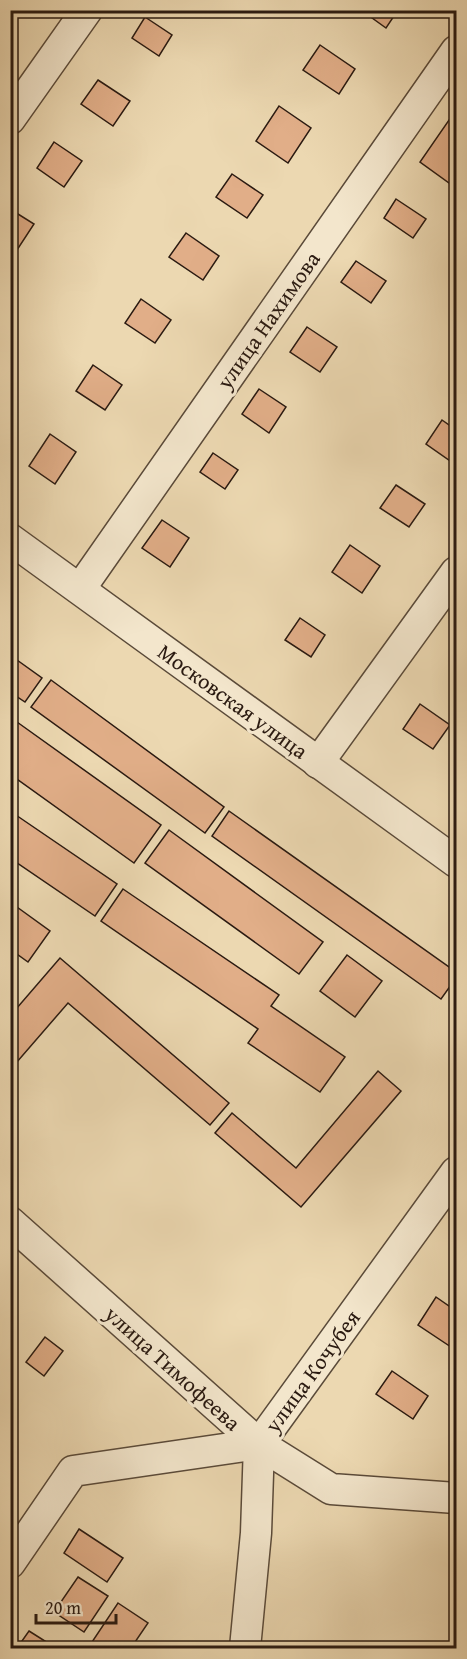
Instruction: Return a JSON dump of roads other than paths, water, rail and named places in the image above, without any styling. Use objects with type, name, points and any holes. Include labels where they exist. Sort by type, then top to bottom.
[{"type":"street","points":[[10,119],[87,10]]},
{"type":"street","name":"улица Нахимова","points":[[80,589],[456,51]]},
{"type":"street","name":"Московская улица","points":[[10,539],[456,862]]},
{"type":"street","points":[[318,763],[456,572]]},
{"type":"street","name":"улица Кочубея","points":[[10,1563],[73,1471],[259,1444],[456,1172]]},
{"type":"street","name":"улица Тимофеева","points":[[10,1222],[259,1444],[331,1489],[456,1498]]},
{"type":"street","points":[[244,1648],[256,1533],[259,1444]]}]
